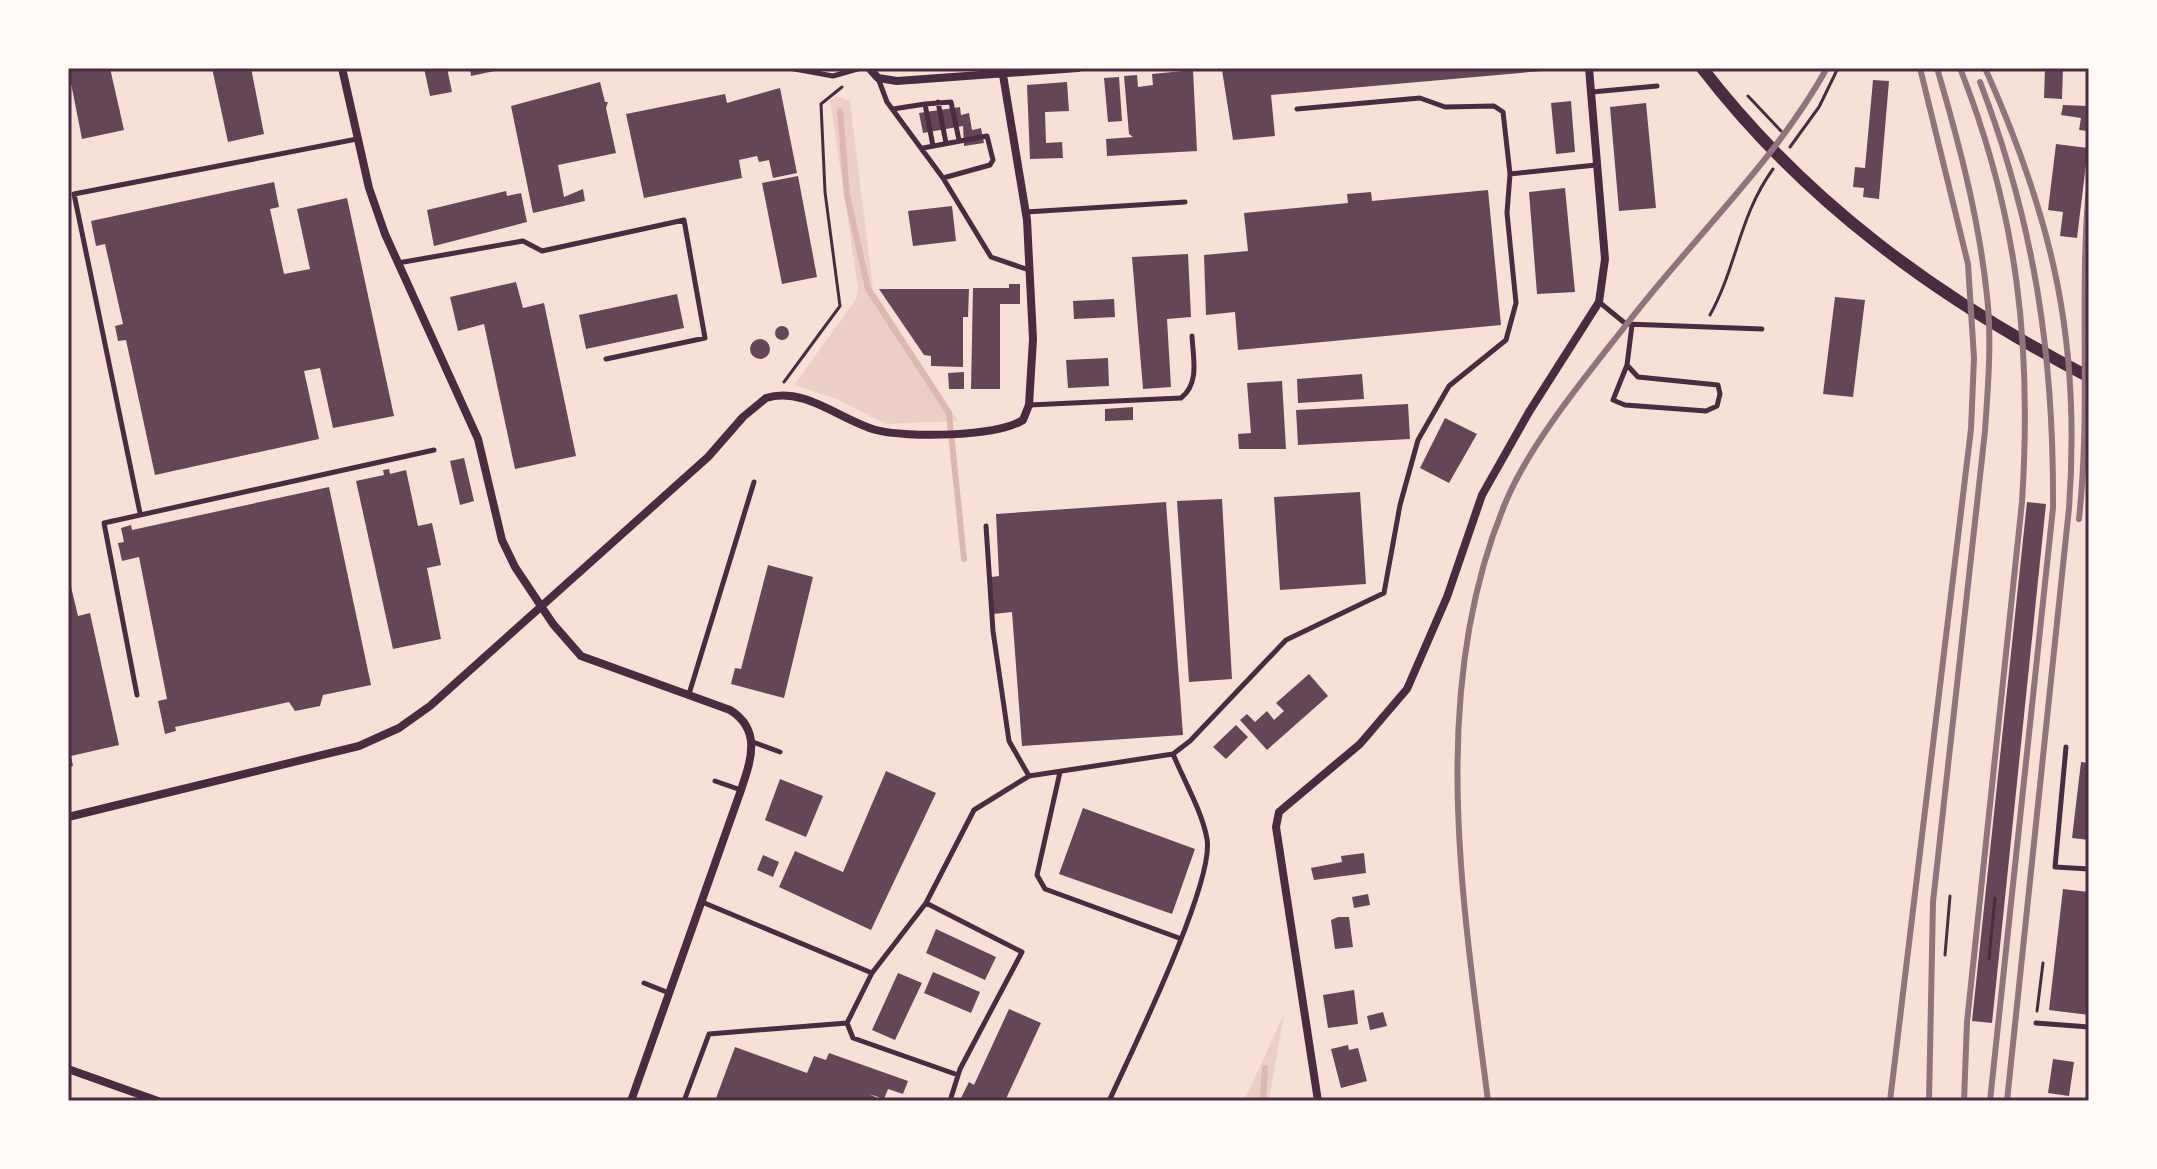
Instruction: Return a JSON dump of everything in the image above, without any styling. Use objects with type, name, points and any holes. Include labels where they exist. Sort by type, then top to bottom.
[{"type":"street","points":[[342,68],[369,188],[397,263],[478,439],[502,540],[515,567],[569,646],[581,656],[735,713],[753,742],[741,790],[631,1101]]},
{"type":"street","points":[[869,68],[878,78],[897,81],[1078,68]]},
{"type":"street","points":[[1318,1101],[1276,827],[1279,812],[1360,744],[1407,689],[1447,597],[1470,524],[1497,467],[1599,302],[1605,259],[1589,68]]},
{"type":"street","points":[[1702,68],[1764,141],[1864,236],[1967,308],[2089,377]]},
{"type":"street","points":[[68,817],[347,750],[384,737],[430,706],[708,457],[759,402],[773,396],[798,398],[874,429],[909,434],[1015,425],[1023,420],[1029,405],[1033,339],[1030,270],[1026,212],[1003,75]]},
{"type":"street","points":[[68,1069],[158,1101]]},
{"type":"lane","points":[[789,68],[818,75],[849,74],[861,68]]},
{"type":"lane","points":[[950,68],[951,79]]},
{"type":"lane","points":[[878,78],[893,109],[943,178],[991,257],[1030,270]]},
{"type":"lane","points":[[1591,92],[1657,86]]},
{"type":"lane","points":[[958,1075],[853,1038],[847,1023],[872,973],[926,903],[974,810],[1029,776],[1173,754],[1286,640],[1384,593],[1400,505],[1418,440],[1449,386],[1506,340],[1516,303],[1507,213],[1510,174],[1503,112],[1494,106],[1445,107],[1420,98],[1297,109]]},
{"type":"lane","points":[[893,109],[938,102],[952,104],[959,140]]},
{"type":"lane","points":[[938,102],[946,143]]},
{"type":"lane","points":[[925,104],[933,146]]},
{"type":"lane","points":[[923,148],[987,136],[993,162],[943,178]]},
{"type":"lane","points":[[140,513],[74,194],[357,139]]},
{"type":"lane","points":[[1510,174],[1597,165]]},
{"type":"lane","points":[[1026,212],[1185,202]]},
{"type":"lane","points":[[397,263],[523,241],[542,251],[684,220],[705,338],[606,359]]},
{"type":"lane","points":[[1599,302],[1632,325],[1762,329]]},
{"type":"lane","points":[[1627,365],[1638,377],[1718,385],[1720,394],[1717,406],[1706,411],[1625,405],[1613,400],[1627,365],[1632,325]]},
{"type":"lane","points":[[1029,405],[1181,398],[1190,390],[1194,379],[1192,336]]},
{"type":"lane","points":[[137,695],[104,523],[434,450]]},
{"type":"lane","points":[[689,694],[754,482]]},
{"type":"lane","points":[[986,526],[993,631],[1009,741],[1029,776]]},
{"type":"lane","points":[[753,742],[780,752]]},
{"type":"lane","points":[[2066,747],[2055,867],[2089,869]]},
{"type":"lane","points":[[1109,1101],[1208,867],[1207,839],[1173,754]]},
{"type":"lane","points":[[1060,772],[1037,875],[1045,889],[1179,938]]},
{"type":"lane","points":[[715,781],[741,790]]},
{"type":"lane","points":[[702,902],[872,973]]},
{"type":"lane","points":[[926,903],[1022,952],[958,1075],[950,1101]]},
{"type":"lane","points":[[644,983],[670,993]]},
{"type":"lane","points":[[684,1101],[709,1034],[847,1023]]},
{"type":"lane","points":[[2036,1023],[2089,1027]]},
{"type":"path","points":[[1704,325],[1725,287],[1754,196],[1819,107],[1838,68]]},
{"type":"path","points":[[773,396],[840,306],[825,192],[821,104],[844,86],[849,74]]},
{"type":"path","points":[[1741,90],[1781,131]]},
{"type":"path","points":[[1945,955],[1950,896]]},
{"type":"path","points":[[1989,959],[1995,898]]},
{"type":"path","points":[[2038,1002],[2043,963]]},
{"type":"shaded area","points":[[837,96],[850,101],[873,289],[958,421],[886,424],[834,398],[794,385],[856,299],[858,287],[830,100]]},
{"type":"shaded area","points":[[1284,1014],[1269,1101],[1244,1101]]},
{"type":"building","points":[[68,68],[110,68],[124,130],[82,139]]},
{"type":"building","points":[[212,68],[251,68],[264,134],[228,142]]},
{"type":"building","points":[[424,68],[447,68],[452,92],[430,96]]},
{"type":"building","points":[[470,68],[504,68],[504,69],[471,76]]},
{"type":"building","points":[[2045,68],[2063,68],[2062,99],[2044,98]]},
{"type":"building","points":[[1193,70],[1197,151],[1107,156],[1106,139],[1133,137],[1129,134],[1124,76],[1137,75],[1138,87],[1153,85],[1152,74]]},
{"type":"building","points":[[1222,70],[1553,70],[1271,95],[1275,136],[1233,140]]},
{"type":"building","points":[[1119,77],[1122,121],[1108,122],[1104,78]]},
{"type":"building","points":[[1873,80],[1889,81],[1879,199],[1863,197],[1864,188],[1853,187],[1855,167],[1865,168]]},
{"type":"building","points":[[600,82],[605,102],[608,102],[606,108],[616,153],[558,165],[564,197],[583,189],[585,201],[533,213],[511,106]]},
{"type":"building","points":[[1067,82],[1069,111],[1045,112],[1046,143],[1062,142],[1063,158],[1030,159],[1027,85]]},
{"type":"building","points":[[780,88],[797,173],[773,178],[769,160],[759,162],[757,156],[739,160],[742,178],[644,198],[626,114],[725,94],[727,103]]},
{"type":"building","points":[[1571,101],[1575,152],[1556,154],[1551,103]]},
{"type":"building","points":[[1646,103],[1656,208],[1619,211],[1610,107]]},
{"type":"building","points":[[2063,105],[2089,106],[2088,131],[2079,130],[2081,118],[2061,115]]},
{"type":"building","points":[[960,107],[961,115],[969,113],[972,130],[981,128],[984,143],[964,146],[963,126],[923,133],[919,113]]},
{"type":"building","points":[[2056,144],[2088,148],[2077,238],[2060,236],[2063,212],[2048,210]]},
{"type":"building","points":[[798,176],[817,277],[782,284],[762,183]]},
{"type":"building","points":[[274,182],[279,207],[270,209],[284,274],[310,269],[297,209],[347,198],[394,416],[333,428],[320,368],[304,371],[319,439],[155,475],[126,340],[118,341],[115,326],[123,324],[105,244],[96,246],[91,221]]},
{"type":"building","points":[[1565,188],[1575,292],[1537,294],[1529,192]]},
{"type":"building","points":[[1488,190],[1501,325],[1238,350],[1235,312],[1206,315],[1204,255],[1248,251],[1244,213],[1348,203],[1347,194],[1371,192],[1372,201]]},
{"type":"building","points":[[506,191],[507,196],[521,193],[527,222],[434,246],[427,210]]},
{"type":"building","points":[[952,206],[956,241],[913,246],[908,211]]},
{"type":"building","points":[[1188,254],[1191,317],[1167,319],[1171,387],[1143,389],[1132,257]]},
{"type":"building","points":[[516,282],[523,308],[544,303],[576,456],[515,469],[484,324],[458,331],[450,297]]},
{"type":"building","points":[[1009,284],[1020,284],[1020,304],[1000,304],[1000,389],[971,389],[973,288],[1009,288]]},
{"type":"building","points":[[879,289],[969,289],[968,317],[963,317],[963,367],[931,366],[931,356],[924,355]]},
{"type":"building","points":[[677,294],[684,328],[586,349],[579,315]]},
{"type":"building","points":[[1835,297],[1865,300],[1853,397],[1823,394]]},
{"type":"building","points":[[1114,299],[1115,317],[1074,319],[1073,301]]},
{"type":"building","points":[[782,326],[789,333],[782,340],[775,333]]},
{"type":"building","points":[[760,339],[767,342],[770,349],[767,356],[760,359],[753,356],[750,349],[753,342]]},
{"type":"building","points":[[1108,358],[1109,386],[1068,388],[1066,360]]},
{"type":"building","points":[[964,372],[964,389],[949,389],[948,373]]},
{"type":"building","points":[[1362,374],[1364,399],[1298,403],[1297,379]]},
{"type":"building","points":[[1282,381],[1286,449],[1239,449],[1238,434],[1251,433],[1247,383]]},
{"type":"building","points":[[1408,404],[1410,439],[1298,445],[1296,410]]},
{"type":"building","points":[[1133,407],[1133,420],[1105,421],[1105,409]]},
{"type":"building","points":[[1445,418],[1477,434],[1449,483],[1420,468]]},
{"type":"building","points":[[464,458],[474,501],[460,505],[450,461]]},
{"type":"building","points":[[389,469],[390,474],[406,470],[418,526],[432,523],[441,565],[427,568],[441,639],[393,649],[356,481],[384,475],[383,470]]},
{"type":"building","points":[[329,487],[371,685],[323,695],[320,706],[295,711],[289,702],[175,727],[176,731],[165,734],[158,701],[167,699],[139,557],[122,561],[118,543],[124,542],[121,528],[131,525],[132,530]]},
{"type":"building","points":[[1360,492],[1366,584],[1280,590],[1274,497]]},
{"type":"building","points":[[1222,499],[1232,679],[1189,682],[1177,501]]},
{"type":"building","points":[[1166,502],[1183,735],[1022,746],[1012,612],[993,614],[991,577],[999,576],[996,514]]},
{"type":"building","points":[[2027,502],[2046,504],[1992,1023],[1972,1021]]},
{"type":"building","points":[[768,565],[813,577],[784,698],[731,684],[735,668],[741,669]]},
{"type":"building","points":[[68,574],[78,616],[90,613],[119,745],[71,756],[73,766],[68,767]]},
{"type":"building","points":[[1309,674],[1328,696],[1267,750],[1240,720],[1247,714],[1255,722],[1267,711],[1274,720],[1284,711],[1276,703]]},
{"type":"building","points":[[1236,725],[1248,737],[1226,759],[1213,747]]},
{"type":"building","points":[[2081,762],[2089,763],[2089,840],[2072,838]]},
{"type":"building","points":[[886,771],[936,793],[871,930],[779,887],[795,851],[843,872]]},
{"type":"building","points":[[780,779],[823,796],[806,837],[765,820]]},
{"type":"building","points":[[1083,808],[1195,849],[1172,914],[1059,874]]},
{"type":"building","points":[[1364,853],[1366,873],[1314,880],[1311,868],[1342,862],[1341,856]]},
{"type":"building","points":[[763,855],[779,862],[773,877],[757,870]]},
{"type":"building","points":[[2063,889],[2089,892],[2089,1015],[2049,1010]]},
{"type":"building","points":[[1368,894],[1370,905],[1354,908],[1352,897]]},
{"type":"building","points":[[1349,917],[1353,947],[1335,949],[1331,920]]},
{"type":"building","points":[[936,929],[996,957],[985,980],[926,953]]},
{"type":"building","points":[[933,972],[980,992],[971,1013],[924,993]]},
{"type":"building","points":[[898,973],[922,983],[895,1040],[872,1030]]},
{"type":"building","points":[[1354,990],[1358,1024],[1328,1028],[1323,995]]},
{"type":"building","points":[[1009,1009],[1041,1023],[1005,1101],[961,1098],[969,1082],[974,1085]]},
{"type":"building","points":[[1383,1012],[1387,1026],[1370,1030],[1367,1016]]},
{"type":"building","points":[[1348,1045],[1349,1050],[1358,1048],[1367,1081],[1341,1088],[1331,1049]]},
{"type":"building","points":[[735,1047],[807,1073],[814,1056],[826,1060],[829,1053],[908,1081],[903,1094],[888,1089],[884,1099],[869,1094],[884,1101],[715,1101]]},
{"type":"building","points":[[2053,1059],[2074,1062],[2069,1096],[2048,1093]]},
{"type":"waterway","points":[[840,111],[847,195],[868,289],[949,413],[964,559]]},
{"type":"waterway","points":[[1263,1101],[1265,1068]]},
{"type":"railway","points":[[1488,1101],[1469,950],[1458,797],[1459,721],[1466,645],[1482,571],[1507,499],[1545,432],[1651,293],[1783,136],[1827,68]]},
{"type":"railway","points":[[1890,1101],[1971,429],[1974,358],[1968,264],[1920,68]]},
{"type":"railway","points":[[1929,1101],[1933,902],[1985,431],[1989,346],[1987,296],[1979,238],[1937,68]]},
{"type":"railway","points":[[1960,68],[1980,122],[2008,229],[2022,335],[2025,389],[2022,502],[1967,1022],[1964,1101]]},
{"type":"railway","points":[[1985,68],[2028,177],[2057,282],[2066,335],[2072,447],[2069,508],[2007,1101]]},
{"type":"railway","points":[[1980,82],[2015,188],[2038,292],[2050,397],[2053,508],[1990,1101]]},
{"type":"railway","points":[[2079,519],[2084,436],[2089,187]]}]
